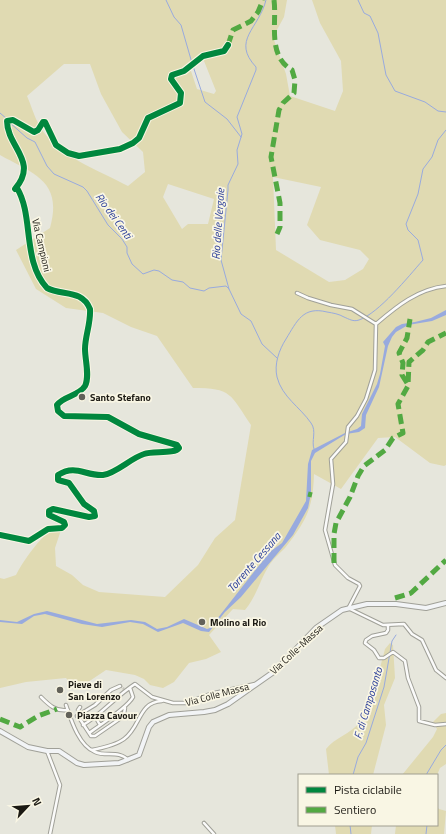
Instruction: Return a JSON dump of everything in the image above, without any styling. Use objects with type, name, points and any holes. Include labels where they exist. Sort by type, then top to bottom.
[{"type":"street","name":"Via Campioni","points":[[0,535],[28,541],[48,529],[62,528],[65,525],[64,522],[49,515],[49,511],[53,508],[89,517],[95,516],[94,511],[84,504],[71,485],[58,480],[58,475],[61,473],[77,470],[106,474],[141,455],[155,452],[174,452],[179,448],[177,445],[139,434],[108,417],[64,416],[58,411],[57,405],[60,401],[81,390],[86,384],[85,343],[90,309],[81,297],[71,293],[47,288],[37,272],[26,222],[23,198],[17,188],[15,188],[24,173],[24,162],[8,129],[7,121],[13,120],[34,132],[38,130],[42,122],[45,122],[56,145],[75,156],[120,149],[138,140],[148,118],[180,103],[181,93],[171,79],[171,76],[184,71],[192,63],[203,56],[224,51],[228,45]]},
{"type":"street","points":[[446,286],[423,291],[397,306],[376,324],[375,370],[366,399],[348,430],[344,445],[330,459],[333,484],[324,527],[334,563],[348,578],[360,586],[348,607],[378,623],[388,626],[404,624],[412,634],[422,640],[436,670],[446,678]]},
{"type":"street","points":[[297,292],[308,298],[338,307],[352,309],[376,324]]},
{"type":"street","name":"Via Colle-Massa","points":[[128,761],[141,752],[149,727],[155,721],[172,714],[215,710],[228,704],[282,664],[316,628],[348,607],[367,604],[396,604],[426,608],[446,604]]},
{"type":"street","points":[[388,626],[386,633],[372,636],[366,640],[365,643],[374,650],[379,658],[384,658],[393,652],[405,661],[408,678],[420,707],[419,721],[435,725],[446,724]]},
{"type":"street","name":"Via Colle Massa","points":[[130,688],[137,684],[142,692],[149,696],[165,701],[186,703],[210,694],[257,683]]},
{"type":"street","points":[[78,716],[95,705],[111,690],[120,686]]},
{"type":"street","points":[[83,725],[96,718],[124,690],[130,688],[133,698],[125,708],[89,733]]},
{"type":"street","points":[[41,697],[57,710],[68,710]]},
{"type":"street","points":[[92,750],[125,738],[134,728],[148,704],[155,701],[165,701]]},
{"type":"street","points":[[66,705],[77,734],[95,753],[120,755],[128,761]]},
{"type":"street","points":[[80,707],[78,710],[78,716],[91,736],[97,735],[119,720],[124,714],[125,708]]},
{"type":"street","points":[[96,718],[100,725]]},
{"type":"street","points":[[0,731],[28,747],[47,751],[59,751],[77,763],[84,765],[116,764],[128,761]]},
{"type":"street","points":[[47,751],[60,785],[50,834]]},
{"type":"street","points":[[204,823],[214,834]]},
{"type":"shaded area","points":[[0,0],[287,0],[284,17],[273,37],[286,74],[290,96],[335,111],[343,91],[341,61],[320,23],[312,0],[446,0],[446,465],[444,466],[430,463],[395,437],[378,438],[341,489],[314,474],[312,497],[307,514],[285,548],[270,564],[253,599],[245,610],[233,609],[209,635],[221,652],[206,659],[189,663],[174,682],[163,688],[150,685],[144,679],[135,675],[106,670],[85,684],[71,684],[66,678],[26,682],[0,688],[0,578],[4,579],[16,575],[22,564],[40,540],[49,532],[61,530],[55,548],[56,566],[72,575],[83,585],[99,592],[165,597],[198,565],[215,538],[235,520],[251,425],[239,406],[229,395],[216,389],[193,388],[157,336],[131,327],[103,313],[66,308],[36,289],[16,250],[50,228],[53,212],[52,199],[49,189],[43,181],[34,174],[0,155]],"holes":[[[204,61],[216,91],[214,94],[197,89],[190,68]],[[64,64],[90,64],[101,94],[122,132],[143,152],[145,172],[128,186],[67,154],[46,136],[37,122],[27,96]],[[273,177],[321,187],[307,225],[320,240],[360,250],[369,259],[363,269],[345,280],[329,282],[276,250]],[[168,184],[214,199],[208,224],[188,224],[182,229],[163,197]]]},
{"type":"shaded area","points":[[390,643],[393,645],[395,678],[384,705],[386,725],[373,774],[329,774],[326,749],[329,745],[361,721],[360,711],[369,709],[385,649]]},
{"type":"shaded area","points":[[446,713],[446,764],[440,768],[437,774],[403,774],[433,737],[437,729],[433,722],[441,714]]},
{"type":"shaded area","points":[[438,808],[446,811],[444,834],[395,834],[396,826],[438,826]]},
{"type":"shaded area","points":[[335,826],[372,826],[371,834],[336,834]]},
{"type":"water","points":[[446,310],[446,315],[432,321],[408,325],[396,332],[392,337],[388,346],[379,387],[366,415],[365,428],[359,432],[346,434],[315,453],[311,461],[311,493],[308,508],[293,535],[241,597],[225,612],[209,632],[201,631],[183,623],[158,632],[143,624],[130,622],[102,627],[82,624],[45,614],[34,616],[22,624],[0,622],[0,620],[17,622],[34,614],[47,611],[97,624],[131,620],[145,622],[157,629],[167,627],[184,619],[207,629],[210,628],[271,551],[282,543],[306,501],[308,464],[312,450],[361,426],[362,414],[377,384],[380,374],[385,346],[383,342],[396,327],[402,324],[431,318]]},
{"type":"waterway","points":[[166,0],[174,17],[181,25],[192,63]]},
{"type":"waterway","name":"Rio delle Vergaie","points":[[229,289],[221,260],[228,185],[238,164],[237,150],[242,134],[237,117],[256,70],[256,67],[249,58],[246,49],[246,42],[263,10],[266,0]]},
{"type":"waterway","points":[[358,0],[364,13],[370,16],[378,33],[386,75],[395,91],[425,102],[438,111],[446,112]]},
{"type":"waterway","points":[[193,66],[205,102],[227,119],[241,137]]},
{"type":"waterway","name":"Rio dei Centi","points":[[0,113],[7,119]]},
{"type":"waterway","name":"Rio dei Centi","points":[[9,122],[27,138],[35,142],[47,166],[54,174],[83,187],[87,191],[108,225],[122,239],[127,247],[127,253],[132,264],[143,274],[154,270],[159,271],[172,280],[183,282],[190,288],[204,291],[209,288],[226,286],[229,289],[241,314],[251,321],[262,344],[277,358]]},
{"type":"waterway","points":[[314,449],[313,426],[307,417],[287,396],[279,384],[276,367],[281,348],[297,321],[306,313],[319,311],[340,315],[355,321],[367,316],[393,294],[423,260],[418,240],[408,230],[406,224],[418,194],[423,169],[432,157],[438,140],[446,130]]},
{"type":"waterway","name":"F. di Camposanto","points":[[353,774],[358,757],[366,743],[384,687],[392,641],[396,635]]},
{"type":"waterway","points":[[427,774],[441,750],[446,745]]},
{"type":"waterway","name":"F. di Camposanto","points":[[350,826],[351,834]]},
{"type":"waterway","points":[[426,834],[427,826]]},
{"type":"tunnel","points":[[120,686],[124,689]]},
{"type":"marked path","points":[[228,45],[233,30],[251,21],[258,12],[263,0]]},
{"type":"marked path","points":[[274,0],[276,48],[284,64],[292,70],[295,80],[294,93],[283,103],[279,110],[271,157],[280,203],[280,227],[277,234]]},
{"type":"marked path","points":[[407,383],[402,375],[403,363],[399,353],[407,338],[410,319]]},
{"type":"marked path","points":[[334,563],[334,534],[336,523],[350,497],[358,476],[364,466],[385,450],[393,438],[403,433],[398,404],[408,386],[409,362],[423,350],[428,342],[446,333]]},
{"type":"marked path","points":[[308,494],[312,495]]},
{"type":"marked path","points":[[395,598],[411,593],[446,560]]},
{"type":"marked path","points":[[0,719],[20,727],[38,716],[57,709]]},
{"type":"cycle path","points":[[0,535],[29,541],[48,529],[62,528],[65,525],[64,522],[49,515],[49,511],[53,509],[89,517],[95,516],[94,511],[84,504],[69,483],[58,480],[58,475],[64,472],[75,470],[97,475],[108,474],[144,454],[169,452],[179,448],[177,445],[139,434],[108,417],[64,416],[58,411],[57,405],[60,402],[79,392],[85,386],[87,378],[85,349],[90,319],[90,309],[82,298],[47,288],[39,277],[31,252],[22,199],[17,188],[15,189],[22,179],[24,170],[23,162],[8,130],[7,121],[13,120],[34,132],[38,130],[43,122],[45,122],[56,145],[68,153],[79,156],[120,149],[133,143],[139,138],[148,118],[180,103],[181,93],[171,79],[172,75],[184,71],[203,56],[224,51],[228,45]]},
{"type":"place","name":"Santo Stefano","points":[[82,397]]},
{"type":"place","name":"Molino al Rio","points":[[202,622]]},
{"type":"place","name":"Pieve di San Lorenzo","points":[[60,690]]},
{"type":"place","name":"Piazza Cavour","points":[[69,715]]},
{"type":"water label","name":"Torrente Cessana","points":[[254,562]]}]
